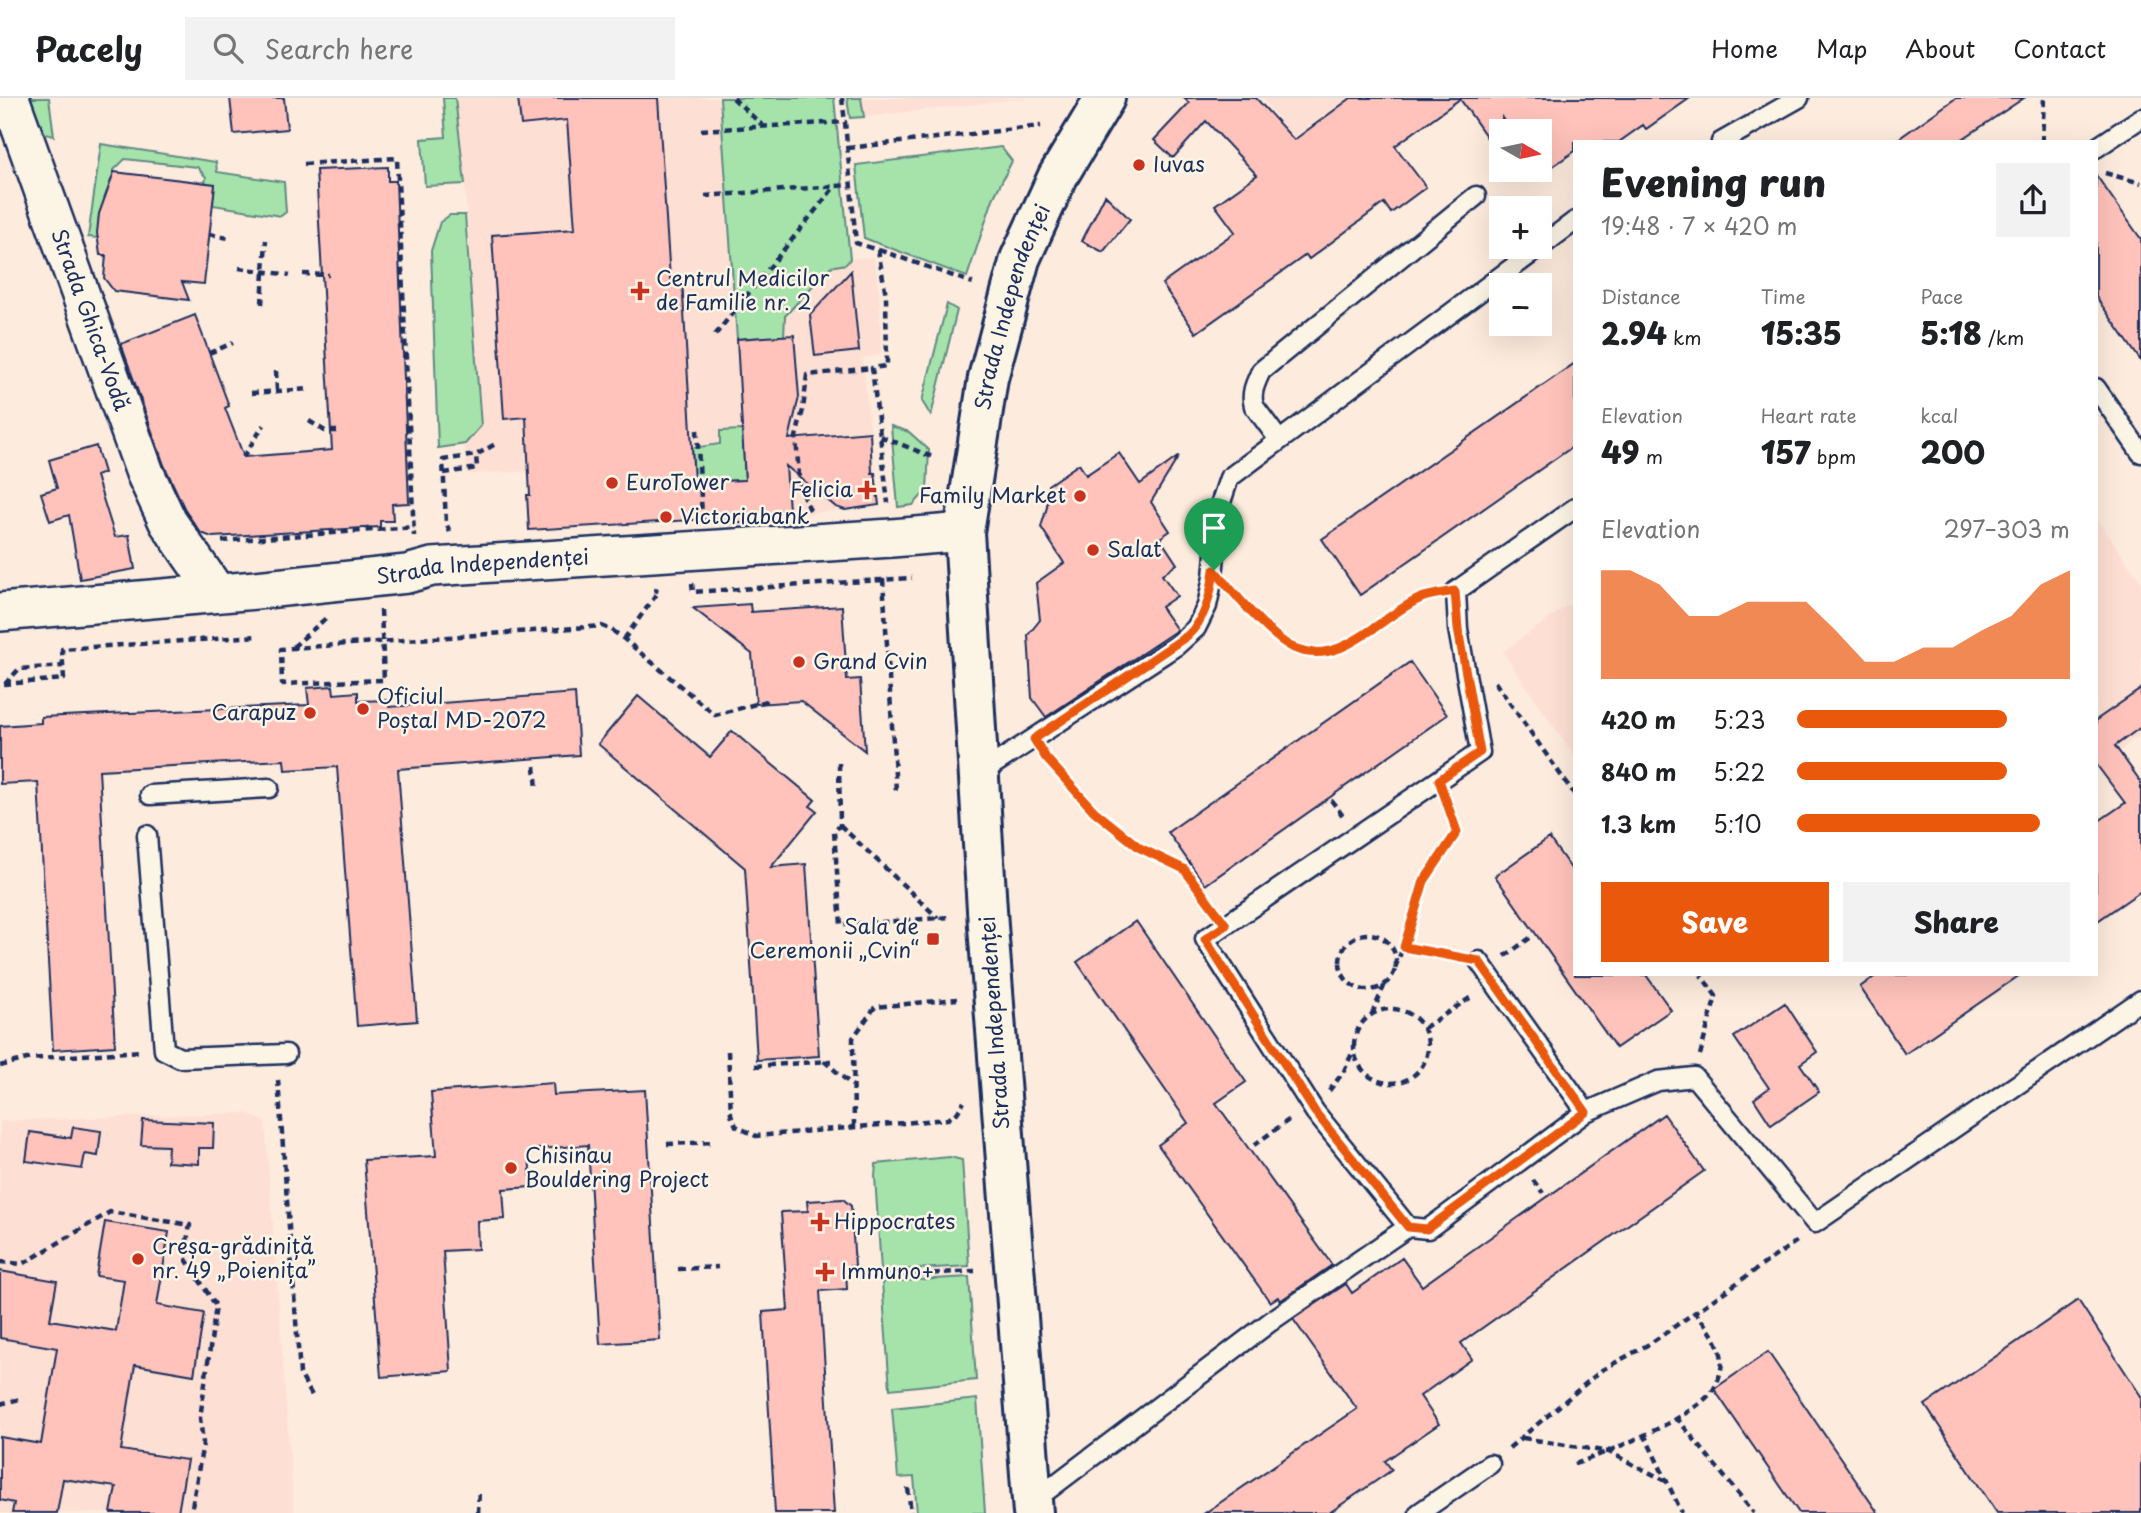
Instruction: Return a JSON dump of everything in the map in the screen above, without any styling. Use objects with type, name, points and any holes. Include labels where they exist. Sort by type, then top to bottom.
[{"type":"main road","name":"Strada Independenței","points":[[1032,1508],[1003,1133],[964,532],[988,378],[1020,259],[1058,176],[1105,98]]},
{"type":"street","name":"Strada Ghica-Vodă","points":[[10,98],[145,473],[168,522],[217,593]]},
{"type":"street","name":"Strada Independenței","points":[[0,612],[407,574],[432,567],[964,532]]},
{"type":"lane","points":[[1725,140],[1799,98]]},
{"type":"lane","points":[[2098,147],[2141,118]]},
{"type":"lane","points":[[1279,440],[1252,400],[1261,371],[1476,196]]},
{"type":"lane","points":[[979,774],[1196,628],[1203,616],[1214,570],[1219,509],[1229,478],[1573,222]]},
{"type":"lane","points":[[2098,391],[2141,453]]},
{"type":"lane","points":[[1408,1227],[1313,1108],[1205,939],[1480,752],[1458,629],[1455,591],[1573,509]]},
{"type":"lane","points":[[150,795],[269,788]]},
{"type":"lane","points":[[147,835],[164,1050],[180,1058],[281,1054]]},
{"type":"lane","points":[[1479,961],[1586,1112]]},
{"type":"lane","points":[[1032,1508],[1274,1320],[1408,1227],[1427,1229],[1586,1112],[1658,1081],[1694,1077],[1815,1223],[2141,999]]},
{"type":"lane","points":[[1419,1513],[1490,1464]]},
{"type":"path","points":[[733,98],[764,126]]},
{"type":"path","points":[[842,98],[856,243],[972,283]]},
{"type":"path","points":[[2042,140],[2044,98]]},
{"type":"path","points":[[701,130],[845,121]]},
{"type":"path","points":[[848,148],[1041,126]]},
{"type":"path","points":[[216,541],[414,527],[397,158],[304,164]]},
{"type":"path","points":[[2099,171],[2141,183]]},
{"type":"path","points":[[705,196],[849,185]]},
{"type":"path","points":[[715,335],[835,186]]},
{"type":"path","points":[[209,234],[228,237]]},
{"type":"path","points":[[262,304],[265,240]]},
{"type":"path","points":[[816,520],[800,489],[796,437],[803,410],[807,375],[887,366],[886,295],[878,250]]},
{"type":"path","points":[[239,268],[290,275]]},
{"type":"path","points":[[303,274],[329,275]]},
{"type":"path","points":[[209,353],[233,343]]},
{"type":"path","points":[[873,368],[892,538]]},
{"type":"path","points":[[276,371],[277,391]]},
{"type":"path","points":[[251,393],[309,389]]},
{"type":"path","points":[[309,421],[325,431],[337,431]]},
{"type":"path","points":[[243,457],[264,425]]},
{"type":"path","points":[[697,430],[702,513]]},
{"type":"path","points":[[880,436],[935,458]]},
{"type":"path","points":[[457,539],[451,536],[446,523],[443,460],[476,455],[498,443]]},
{"type":"path","points":[[444,473],[477,468],[476,455]]},
{"type":"path","points":[[1214,570],[1264,625],[1294,648],[1315,651],[1340,649],[1423,597],[1455,591]]},
{"type":"path","points":[[691,578],[693,592],[912,578]]},
{"type":"path","points":[[883,579],[896,791]]},
{"type":"path","points":[[624,639],[659,591]]},
{"type":"path","points":[[381,603],[383,680],[282,684],[281,649],[292,648],[602,626],[624,639],[715,715],[767,701]]},
{"type":"path","points":[[292,648],[330,614]]},
{"type":"path","points":[[63,666],[19,669],[4,684],[64,679],[62,649],[259,636]]},
{"type":"path","points":[[1489,674],[1573,792]]},
{"type":"path","points":[[1034,739],[1061,775],[1094,811],[1140,848],[1184,869],[1226,925]]},
{"type":"path","points":[[839,763],[840,825],[834,832],[841,925],[951,917]]},
{"type":"path","points":[[535,766],[537,789]]},
{"type":"path","points":[[1372,1015],[1404,947],[1424,881],[1457,832],[1439,780]]},
{"type":"path","points":[[840,825],[939,918]]},
{"type":"path","points":[[1385,984],[1370,990],[1355,987],[1348,982],[1343,975],[1340,960],[1346,944],[1362,934],[1381,937],[1394,950],[1395,968]]},
{"type":"path","points":[[1404,947],[1479,961]]},
{"type":"path","points":[[1694,1077],[1716,996],[1702,976]]},
{"type":"path","points":[[1424,1028],[1494,982]]},
{"type":"path","points":[[855,1127],[853,1038],[875,1007],[957,999]]},
{"type":"path","points":[[1254,1145],[1313,1108],[1344,1071],[1354,1050],[1355,1035],[1372,1015],[1387,1009],[1398,1009],[1417,1019],[1424,1028],[1429,1050],[1420,1071],[1400,1083],[1389,1084],[1367,1076],[1360,1068],[1354,1050]]},
{"type":"path","points":[[0,1066],[27,1059],[164,1050]]},
{"type":"path","points":[[728,1051],[731,1114],[736,1126],[756,1136],[948,1119],[957,1113],[964,1102]]},
{"type":"path","points":[[281,1054],[300,1374],[314,1399]]},
{"type":"path","points":[[824,1061],[853,1085]]},
{"type":"path","points":[[755,1066],[831,1061]]},
{"type":"path","points":[[667,1144],[713,1142]]},
{"type":"path","points":[[0,1262],[23,1264],[110,1212],[190,1225],[184,1256],[216,1306],[200,1418],[204,1443],[191,1513]]},
{"type":"path","points":[[1490,1464],[1602,1370],[1651,1343],[1791,1246],[1815,1223]]},
{"type":"path","points":[[678,1269],[718,1267]]},
{"type":"path","points":[[873,1277],[975,1271]]},
{"type":"path","points":[[1575,1464],[1609,1452],[1644,1434],[1697,1405],[1711,1393],[1722,1364],[1721,1353],[1712,1334],[1695,1312]]},
{"type":"path","points":[[0,1404],[20,1399]]},
{"type":"path","points":[[1676,1417],[1754,1513]]},
{"type":"path","points":[[1644,1434],[1682,1513]]},
{"type":"path","points":[[1522,1438],[1609,1452],[1666,1481]]},
{"type":"path","points":[[908,1488],[911,1513]]},
{"type":"path","points":[[478,1513],[479,1489]]},
{"type":"shaded area","name":"Centrul Medicilor de Familie nr. 2","points":[[455,98],[834,98],[850,259],[874,257],[879,294],[881,355],[862,358],[879,505],[805,514],[777,521],[724,524],[722,481],[745,480],[742,430],[720,431],[720,444],[529,457],[529,471],[467,474],[465,444],[481,425],[465,184]]},
{"type":"shaded area","points":[[861,98],[1026,98],[864,117]]},
{"type":"shaded area","points":[[1263,98],[1348,98],[1292,138]]},
{"type":"shaded area","points":[[2098,521],[2141,582],[2141,734],[2098,768]]},
{"type":"shaded area","points":[[1573,601],[1573,754],[1503,652]]},
{"type":"shaded area","name":"Creșa-grădiniță nr. 49 „Poienița”","points":[[246,1113],[265,1122],[294,1513],[0,1513],[0,1121]]},
{"type":"green space","points":[[29,98],[49,98],[54,136],[41,133]]},
{"type":"green space","points":[[443,98],[455,98],[465,184],[425,186],[422,139],[446,137]]},
{"type":"green space","points":[[720,98],[834,98],[850,259],[846,264],[830,267],[785,316],[784,336],[737,339]]},
{"type":"green space","points":[[847,98],[861,98],[864,117],[850,118]]},
{"type":"green space","points":[[101,144],[216,162],[217,172],[284,182],[286,212],[281,216],[213,205],[215,185],[205,183],[206,177],[197,167],[125,159],[114,170],[112,192],[107,192],[99,214],[98,238],[88,237]]},
{"type":"green space","points":[[1001,147],[1012,161],[993,199],[967,277],[864,238],[856,165]]},
{"type":"green space","points":[[450,215],[465,215],[481,426],[465,444],[438,448],[431,251],[440,222]]},
{"type":"green space","points":[[947,304],[957,310],[931,416],[922,401]]},
{"type":"green space","points":[[891,426],[909,432],[929,450],[927,490],[913,505],[898,507]]},
{"type":"green space","points":[[742,430],[745,480],[722,481],[724,524],[697,519],[692,448],[720,444],[720,431]]},
{"type":"green space","points":[[950,1157],[962,1160],[969,1266],[881,1271],[876,1164]]},
{"type":"green space","points":[[969,1277],[976,1380],[890,1389],[882,1282]]},
{"type":"green space","points":[[977,1399],[985,1513],[917,1513],[914,1477],[898,1478],[892,1408]]},
{"type":"building","points":[[230,98],[284,98],[287,129],[234,134]]},
{"type":"building","points":[[518,98],[658,98],[670,279],[682,278],[694,482],[745,480],[737,339],[794,335],[799,397],[789,439],[870,432],[872,473],[875,473],[879,505],[845,510],[836,507],[786,466],[789,510],[777,511],[777,521],[724,524],[724,518],[529,530],[526,417],[504,419],[492,235],[575,229],[567,120],[521,125]]},
{"type":"building","points":[[1184,98],[1256,98],[1294,140],[1351,98],[1690,98],[1646,129],[1643,125],[1622,140],[1573,140],[1573,152],[1552,167],[1552,119],[1489,119],[1489,140],[1460,99],[1395,146],[1426,187],[1391,213],[1384,203],[1309,259],[1306,255],[1196,333],[1162,284],[1235,232],[1215,205],[1257,175],[1206,121],[1173,158],[1154,140],[1189,103]]},
{"type":"building","points":[[1956,98],[2024,98],[1961,140],[1897,140]]},
{"type":"building","points":[[388,167],[388,181],[396,181],[409,503],[392,504],[393,521],[380,521],[380,527],[212,537],[201,533],[186,512],[164,465],[121,344],[195,315],[229,406],[225,408],[244,457],[332,450],[316,170]]},
{"type":"building","points":[[114,172],[215,184],[204,284],[182,282],[189,300],[114,291],[104,278],[106,255],[100,255],[97,233],[99,214]]},
{"type":"building","points":[[2098,178],[2141,239],[2141,361],[2098,300]]},
{"type":"building","points":[[1105,195],[1130,219],[1103,252],[1082,241]]},
{"type":"building","points":[[851,271],[859,351],[815,356],[810,315]]},
{"type":"building","points":[[1573,364],[1573,446],[1360,595],[1322,539]]},
{"type":"building","points":[[96,446],[104,473],[96,476],[115,537],[129,535],[135,569],[80,579],[69,515],[50,521],[41,493],[57,488],[49,460]]},
{"type":"building","points":[[1119,453],[1140,484],[1179,456],[1151,502],[1170,531],[1160,538],[1177,564],[1162,575],[1177,596],[1161,607],[1177,630],[1046,717],[1032,698],[1028,635],[1040,620],[1036,583],[1064,563],[1041,527],[1047,507],[1048,485],[1079,464],[1086,475]]},
{"type":"building","name":"Grand Cvin","points":[[750,604],[751,612],[842,606],[847,680],[860,679],[865,751],[801,701],[756,704],[752,654],[693,608]]},
{"type":"building","points":[[1410,662],[1447,715],[1205,885],[1168,832]]},
{"type":"building","points":[[333,686],[334,694],[358,692],[358,701],[389,700],[389,707],[575,693],[579,755],[398,769],[417,1021],[357,1026],[337,767],[285,770],[284,760],[99,770],[115,1046],[53,1050],[38,782],[0,784],[0,726],[41,723],[41,717],[309,705],[307,688]]},
{"type":"building","points":[[2141,689],[2141,727],[2115,746],[2141,782],[2141,891],[2098,921],[2098,822],[2125,803],[2098,767],[2098,719]]},
{"type":"building","points":[[638,696],[710,757],[732,731],[815,800],[810,806],[817,811],[771,867],[806,864],[819,1056],[757,1060],[745,868],[598,744]]},
{"type":"building","points":[[1549,838],[1573,871],[1573,976],[1647,976],[1671,1010],[1616,1048],[1495,876]]},
{"type":"building","points":[[1136,921],[1246,1082],[1216,1103],[1332,1265],[1280,1301],[1278,1297],[1270,1302],[1158,1145],[1188,1123],[1077,962]]},
{"type":"building","points":[[1876,976],[2019,976],[1905,1054],[1860,987]]},
{"type":"building","points":[[1785,1003],[1817,1052],[1800,1064],[1819,1092],[1771,1125],[1754,1099],[1769,1088],[1734,1037]]},
{"type":"building","points":[[553,1083],[554,1095],[645,1090],[660,1340],[600,1344],[588,1145],[529,1150],[531,1187],[503,1189],[505,1219],[477,1221],[478,1249],[443,1251],[451,1371],[381,1377],[364,1160],[436,1156],[431,1092]]},
{"type":"building","points":[[1664,1114],[1704,1171],[1461,1343],[1472,1359],[1420,1396],[1439,1424],[1385,1461],[1392,1470],[1329,1513],[1205,1513],[1357,1409],[1293,1319],[1346,1284],[1352,1293],[1402,1258],[1422,1286]]},
{"type":"building","points":[[143,1120],[214,1123],[213,1148],[199,1148],[199,1164],[167,1162],[168,1146],[141,1145]]},
{"type":"building","points":[[73,1127],[101,1131],[98,1156],[85,1154],[82,1169],[26,1161],[30,1132],[71,1138]]},
{"type":"building","points":[[843,1199],[851,1206],[855,1266],[846,1267],[847,1289],[820,1291],[834,1513],[775,1513],[763,1312],[788,1310],[781,1212],[808,1211],[807,1201]]},
{"type":"building","points":[[105,1222],[169,1232],[157,1305],[204,1313],[194,1375],[135,1365],[121,1450],[187,1460],[178,1513],[111,1513],[116,1487],[63,1479],[57,1513],[12,1513],[14,1503],[0,1500],[0,1437],[41,1444],[57,1348],[0,1338],[0,1271],[57,1281],[50,1320],[116,1331],[124,1280],[96,1276]]},
{"type":"building","points":[[2078,1300],[2141,1396],[2141,1513],[1997,1513],[1925,1405]]},
{"type":"building","points":[[1768,1352],[1878,1513],[1799,1513],[1714,1389]]},
{"type":"place","name":"Iuvas","points":[[1139,165]]},
{"type":"place","name":"Centrul Medicilor de Familie nr. 2","points":[[640,291]]},
{"type":"place","name":"EuroTower","points":[[612,483]]},
{"type":"place","name":"Felicia","points":[[867,490]]},
{"type":"place","name":"Family Market","points":[[1080,496]]},
{"type":"place","name":"Victoriabank","points":[[666,517]]},
{"type":"place","name":"Salat","points":[[1093,550]]},
{"type":"place","name":"Grand Cvin","points":[[799,662]]},
{"type":"place","name":"Oficiul Poștal MD-2072","points":[[363,709]]},
{"type":"place","name":"Carapuz","points":[[310,713]]},
{"type":"place","name":"Sala de Ceremonii „Cvin“","points":[[933,939]]},
{"type":"place","name":"Chisinau Bouldering Project","points":[[511,1168]]},
{"type":"place","name":"Hippocrates","points":[[820,1222]]},
{"type":"place","name":"Creșa-grădiniță nr. 49 „Poienița”","points":[[138,1259]]},
{"type":"place","name":"Immuno+","points":[[825,1272]]},
{"type":"route","points":[[1214,570],[1264,625],[1294,648],[1315,651],[1340,649],[1423,597],[1455,591],[1458,629],[1480,752],[1439,780],[1457,832],[1424,881],[1404,947],[1479,961],[1586,1112],[1427,1229],[1408,1227],[1315,1112],[1205,939],[1226,925],[1184,869],[1140,848],[1094,811],[1046,758],[1034,739],[1177,646],[1196,628],[1203,616],[1214,570]]}]
